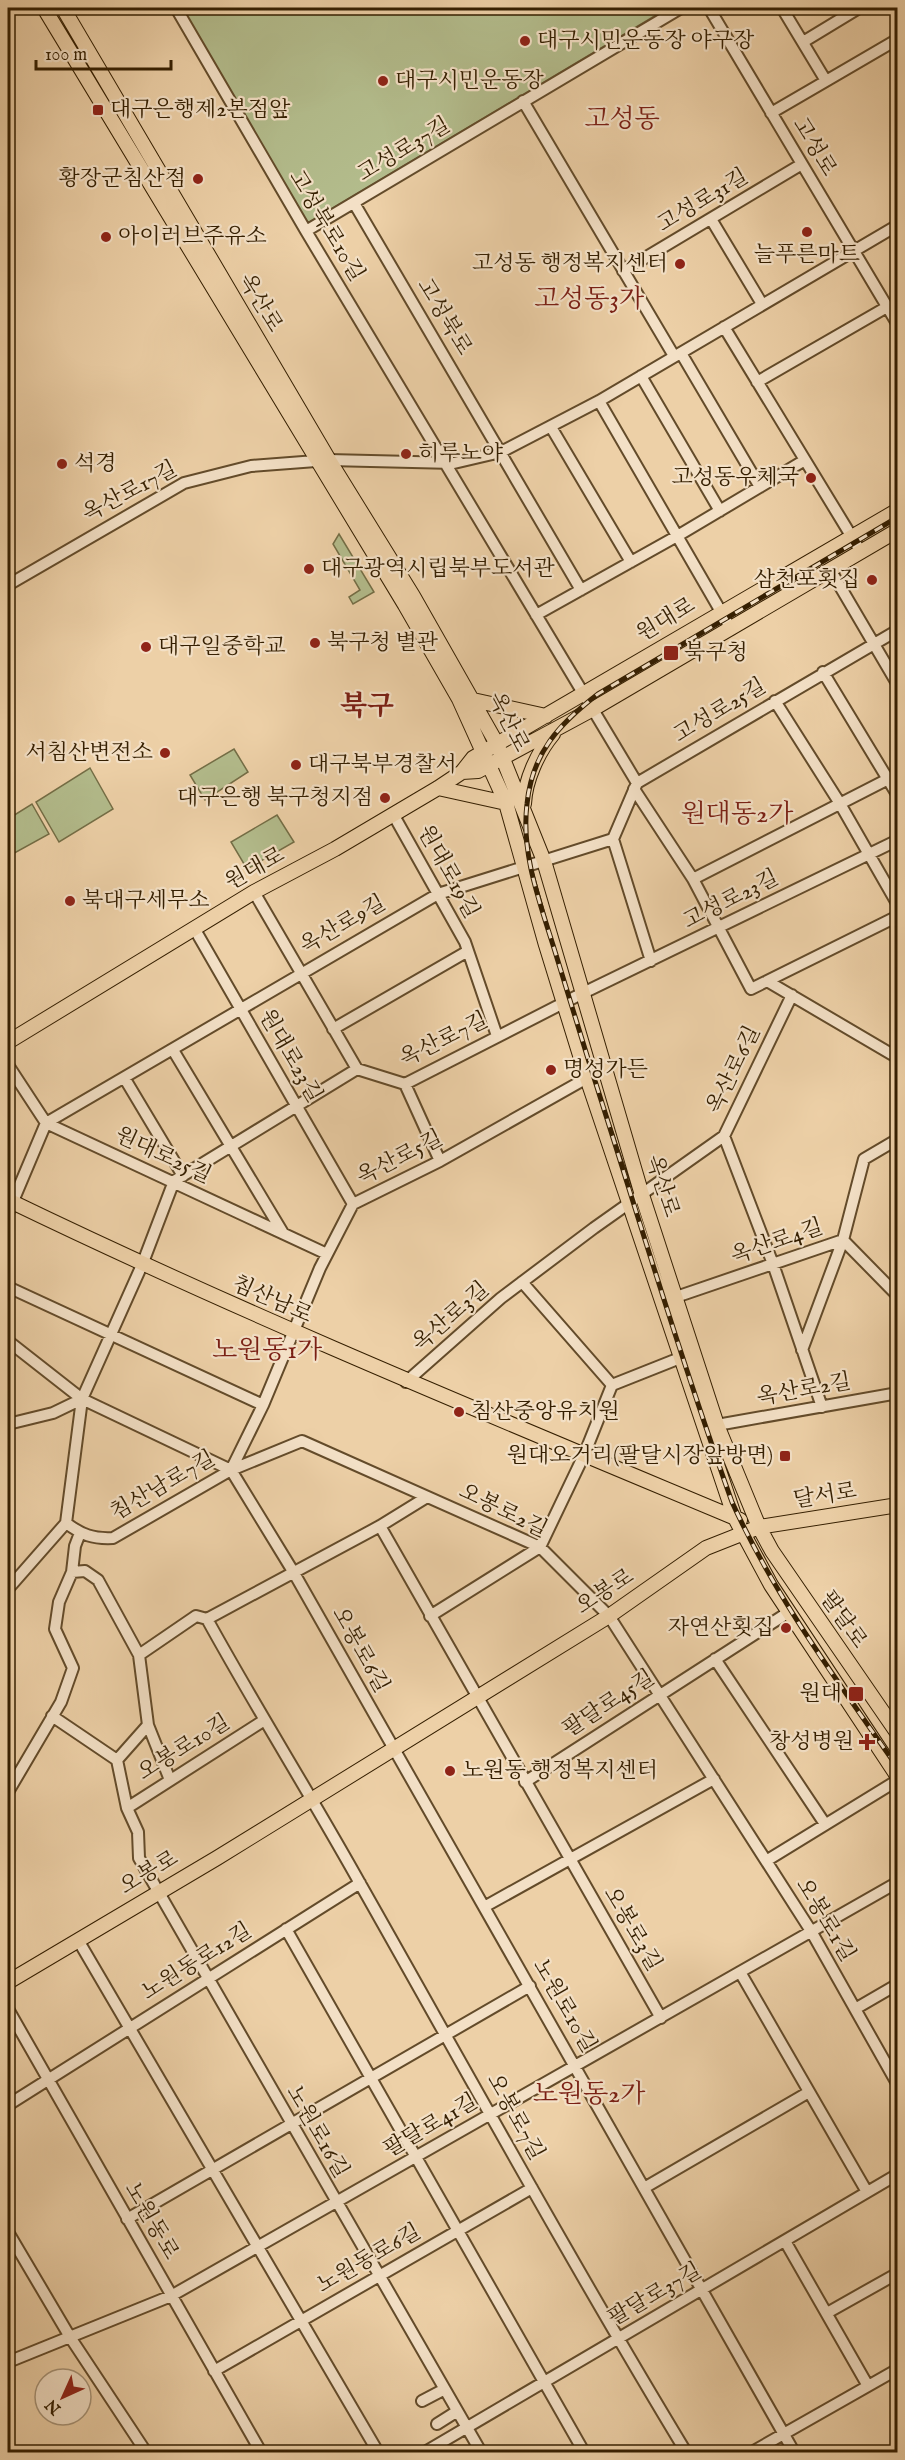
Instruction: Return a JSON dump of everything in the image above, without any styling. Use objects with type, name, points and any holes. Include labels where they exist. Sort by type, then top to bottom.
[{"type":"main road","name":"옥산로","points":[[44,8],[324,460],[413,596],[497,744],[497,761]]},
{"type":"main road","name":"옥산로","points":[[63,8],[324,460],[427,642],[484,751],[497,761],[524,806],[544,861],[581,994],[642,1195],[717,1425],[759,1527]]},
{"type":"main road","name":"원대로","points":[[8,1042],[254,892],[335,849],[438,788],[462,772],[473,758],[484,751],[897,510]]},
{"type":"main road","name":"원대로","points":[[462,772],[478,771],[593,709],[831,571],[897,530]]},
{"type":"main road","points":[[473,700],[546,716]]},
{"type":"main road","points":[[524,806],[524,793],[537,759],[557,729]]},
{"type":"main road","points":[[497,761],[506,803],[587,1078],[735,1518],[789,1612],[897,1778]]},
{"type":"main road","points":[[438,788],[506,803]]},
{"type":"main road","name":"침산남로","points":[[9,1205],[406,1382],[759,1527]]},
{"type":"main road","name":"달서로","points":[[759,1527],[897,1505]]},
{"type":"main road","name":"오봉로","points":[[8,1982],[158,1893],[392,1747],[609,1616],[706,1548],[759,1527]]},
{"type":"main road","name":"팔달로","points":[[759,1527],[788,1578],[897,1734]]},
{"type":"street","name":"고성북로10길","points":[[176,8],[444,464]]},
{"type":"street","name":"고성로37길","points":[[306,231],[681,8]]},
{"type":"street","name":"고성로","points":[[709,8],[897,325]]},
{"type":"street","points":[[782,8],[826,81]]},
{"type":"street","points":[[803,42],[859,8]]},
{"type":"street","points":[[771,114],[897,39]]},
{"type":"street","points":[[523,101],[624,271],[760,487]]},
{"type":"street","name":"고성로31길","points":[[624,271],[802,164]]},
{"type":"street","name":"고성북로","points":[[354,203],[581,590]]},
{"type":"street","points":[[711,219],[762,304]]},
{"type":"street","points":[[324,460],[444,464],[501,452],[599,401],[897,225]]},
{"type":"street","points":[[757,382],[887,307]]},
{"type":"street","points":[[724,327],[861,552]]},
{"type":"street","points":[[641,376],[720,511]]},
{"type":"street","points":[[599,401],[679,535],[731,629]]},
{"type":"street","points":[[551,427],[631,562]]},
{"type":"street","name":"옥산로17길","points":[[8,585],[184,483],[251,466],[324,460]]},
{"type":"street","points":[[536,615],[679,535],[805,460]]},
{"type":"street","points":[[444,464],[593,709],[635,786],[693,879],[751,989],[897,916]]},
{"type":"street","points":[[831,571],[897,685]]},
{"type":"street","name":"고성로25길","points":[[635,786],[897,630]]},
{"type":"street","points":[[823,672],[892,776],[897,796]]},
{"type":"street","points":[[775,701],[839,802],[897,905]]},
{"type":"street","points":[[693,879],[892,776]]},
{"type":"street","points":[[635,786],[613,839],[651,961]]},
{"type":"street","name":"원대로19길","points":[[393,813],[468,951],[497,1036]]},
{"type":"street","points":[[544,861],[613,839]]},
{"type":"street","name":"고성로23길","points":[[581,994],[868,852],[897,840]]},
{"type":"street","name":"옥산로9길","points":[[46,1123],[125,1079],[300,972],[438,894],[544,861]]},
{"type":"street","points":[[8,1589],[66,1523],[82,1399],[179,1179],[357,1069],[254,892]]},
{"type":"street","name":"원대로23길","points":[[194,928],[353,1203]]},
{"type":"street","name":"원대로19길","points":[[333,1029],[468,951]]},
{"type":"street","points":[[767,981],[897,1058]]},
{"type":"street","name":"옥산로7길","points":[[357,1069],[405,1084],[581,994]]},
{"type":"street","name":"옥산로6길","points":[[642,1195],[724,1136],[792,995]]},
{"type":"street","points":[[173,1050],[283,1233]]},
{"type":"street","points":[[8,1065],[46,1123],[9,1205]]},
{"type":"street","name":"옥산로5길","points":[[292,1332],[353,1203],[440,1161],[587,1078]]},
{"type":"street","points":[[125,1079],[179,1179]]},
{"type":"street","points":[[405,1084],[440,1161]]},
{"type":"street","name":"원대로25길","points":[[46,1123],[179,1179],[327,1254]]},
{"type":"street","points":[[724,1136],[822,1407]]},
{"type":"street","name":"옥산로4길","points":[[676,1297],[843,1240],[864,1159],[897,1139]]},
{"type":"street","name":"옥산로3길","points":[[406,1382],[522,1282],[642,1195]]},
{"type":"street","points":[[802,1350],[843,1240],[897,1296]]},
{"type":"street","name":"옥산로3길","points":[[522,1282],[612,1385]]},
{"type":"street","points":[[8,1287],[263,1405]]},
{"type":"street","name":"침산남로7길","points":[[66,1523],[80,1533],[97,1539],[113,1538],[231,1470],[263,1405],[292,1332]]},
{"type":"street","points":[[8,1341],[82,1399],[231,1470]]},
{"type":"street","points":[[430,1616],[540,1547],[584,1455],[612,1385],[680,1358]]},
{"type":"street","name":"옥산로2길","points":[[717,1425],[897,1393]]},
{"type":"street","points":[[8,1424],[53,1413],[82,1399]]},
{"type":"street","name":"오봉로2길","points":[[231,1470],[302,1441],[540,1547],[609,1616]]},
{"type":"street","name":"오봉로6길","points":[[231,1470],[294,1573],[392,1747]]},
{"type":"street","name":"오봉로2길","points":[[294,1573],[380,1526],[427,1497]]},
{"type":"street","points":[[380,1526],[476,1697]]},
{"type":"street","points":[[8,1792],[61,1702],[73,1668],[55,1629],[59,1602],[72,1572],[75,1546],[80,1533]]},
{"type":"street","points":[[72,1572],[85,1571],[98,1580],[139,1655],[148,1725],[170,1780]]},
{"type":"street","points":[[139,1655],[196,1616],[207,1619],[294,1573]]},
{"type":"street","name":"팔달로45길","points":[[525,1782],[789,1612]]},
{"type":"street","name":"오봉로1길","points":[[609,1616],[811,1931],[897,2085]]},
{"type":"street","points":[[207,1619],[263,1721],[311,1798]]},
{"type":"street","points":[[715,1659],[825,1824]]},
{"type":"street","name":"오봉로3길","points":[[476,1697],[661,2018]]},
{"type":"street","name":"오봉로10길","points":[[52,1716],[117,1760],[126,1808],[138,1832],[139,1858],[158,1893]]},
{"type":"street","name":"오봉로10길","points":[[126,1808],[263,1721]]},
{"type":"street","name":"오봉로10길","points":[[117,1760],[148,1725]]},
{"type":"street","name":"노원로10길","points":[[392,1747],[794,2452]]},
{"type":"street","points":[[766,1861],[897,1778]]},
{"type":"street","points":[[484,1907],[714,1779]]},
{"type":"street","name":"오봉로7길","points":[[311,1798],[618,2339],[686,2452]]},
{"type":"street","name":"팔달로41길","points":[[8,2362],[171,2296],[897,1882]]},
{"type":"street","name":"노원동로12길","points":[[8,2105],[360,1883]]},
{"type":"street","name":"노원로16길","points":[[158,1893],[443,2390],[481,2452]]},
{"type":"street","name":"노원동로12길","points":[[286,1929],[458,2231]]},
{"type":"street","points":[[78,1940],[130,2028]]},
{"type":"street","points":[[740,1972],[867,2192]]},
{"type":"street","points":[[855,2009],[897,1984]]},
{"type":"street","points":[[127,2219],[530,1986]]},
{"type":"street","name":"노원동로","points":[[8,2009],[261,2452]]},
{"type":"street","name":"노원동로12길","points":[[130,2028],[300,2321]]},
{"type":"street","points":[[644,2188],[809,2092]]},
{"type":"street","name":"팔달로37길","points":[[425,2452],[468,2429],[543,2381],[703,2291],[897,2174]]},
{"type":"street","name":"노원동로6길","points":[[214,2371],[532,2188]]},
{"type":"street","name":"노원동로6길","points":[[458,2231],[543,2381]]},
{"type":"street","points":[[8,2232],[11,2245],[146,2452]]},
{"type":"street","points":[[785,2241],[868,2386]]},
{"type":"street","points":[[827,2313],[897,2273]]},
{"type":"street","name":"노원동로6길","points":[[300,2321],[378,2452]]},
{"type":"street","points":[[752,2452],[897,2368]]},
{"type":"street","points":[[543,2381],[584,2452]]},
{"type":"street","points":[[422,2401],[443,2390]]},
{"type":"street","points":[[436,2424],[456,2412]]},
{"type":"green space","name":"대구시민운동장","points":[[178,8],[668,8],[308,223],[264,154]]},
{"type":"green space","points":[[339,534],[374,592],[353,604],[349,597],[360,590],[333,544]]},
{"type":"green space","points":[[234,749],[248,772],[205,800],[190,775]]},
{"type":"green space","points":[[90,768],[113,809],[59,842],[36,802]]},
{"type":"green space","points":[[32,804],[49,834],[9,856],[8,819]]},
{"type":"green space","points":[[277,815],[294,842],[247,869],[231,842]]},
{"type":"railway","points":[[898,517],[598,694],[584,705],[560,729],[541,755],[530,786],[526,822],[532,876],[542,911],[676,1338],[732,1502],[768,1572],[788,1605],[830,1671],[898,1768]]},
{"type":"place","name":"대구시민운동장 야구장","points":[[525,41]]},
{"type":"place","name":"대구시민운동장","points":[[383,81]]},
{"type":"place","name":"대구은행제2본점앞","points":[[98,110]]},
{"type":"place","name":"황장군침산점","points":[[198,179]]},
{"type":"place","name":"늘푸른마트","points":[[807,232]]},
{"type":"place","name":"아이러브주유소","points":[[106,237]]},
{"type":"place","name":"고성동 행정복지센터","points":[[680,264]]},
{"type":"place","name":"히루노야","points":[[406,454]]},
{"type":"place","name":"석경","points":[[62,464]]},
{"type":"place","name":"고성동우체국","points":[[811,478]]},
{"type":"place","name":"대구광역시립북부도서관","points":[[309,569]]},
{"type":"place","name":"삼천포횟집","points":[[872,580]]},
{"type":"place","name":"북구청 별관","points":[[315,643]]},
{"type":"place","name":"대구일중학교","points":[[146,647]]},
{"type":"place","name":"북구청","points":[[671,653]]},
{"type":"place","name":"서침산변전소","points":[[165,753]]},
{"type":"place","name":"대구북부경찰서","points":[[296,765]]},
{"type":"place","name":"대구은행 북구청지점","points":[[385,798]]},
{"type":"place","name":"북대구세무소","points":[[70,901]]},
{"type":"place","name":"명성가든","points":[[551,1070]]},
{"type":"place","name":"침산중앙유치원","points":[[459,1412]]},
{"type":"place","name":"원대오거리(팔달시장앞방면)","points":[[785,1456]]},
{"type":"place","name":"자연산횟집","points":[[786,1628]]},
{"type":"place","name":"원대","points":[[856,1694]]},
{"type":"place","name":"창성병원","points":[[867,1742]]},
{"type":"place","name":"노원동 행정복지센터","points":[[450,1771]]},
{"type":"district","name":"고성동","points":[[622,119]]},
{"type":"district","name":"고성동3가","points":[[589,299]]},
{"type":"district","name":"북구","points":[[367,707]]},
{"type":"district","name":"원대동2가","points":[[737,814]]},
{"type":"district","name":"노원동1가","points":[[267,1350]]},
{"type":"district","name":"노원동2가","points":[[589,2094]]}]
